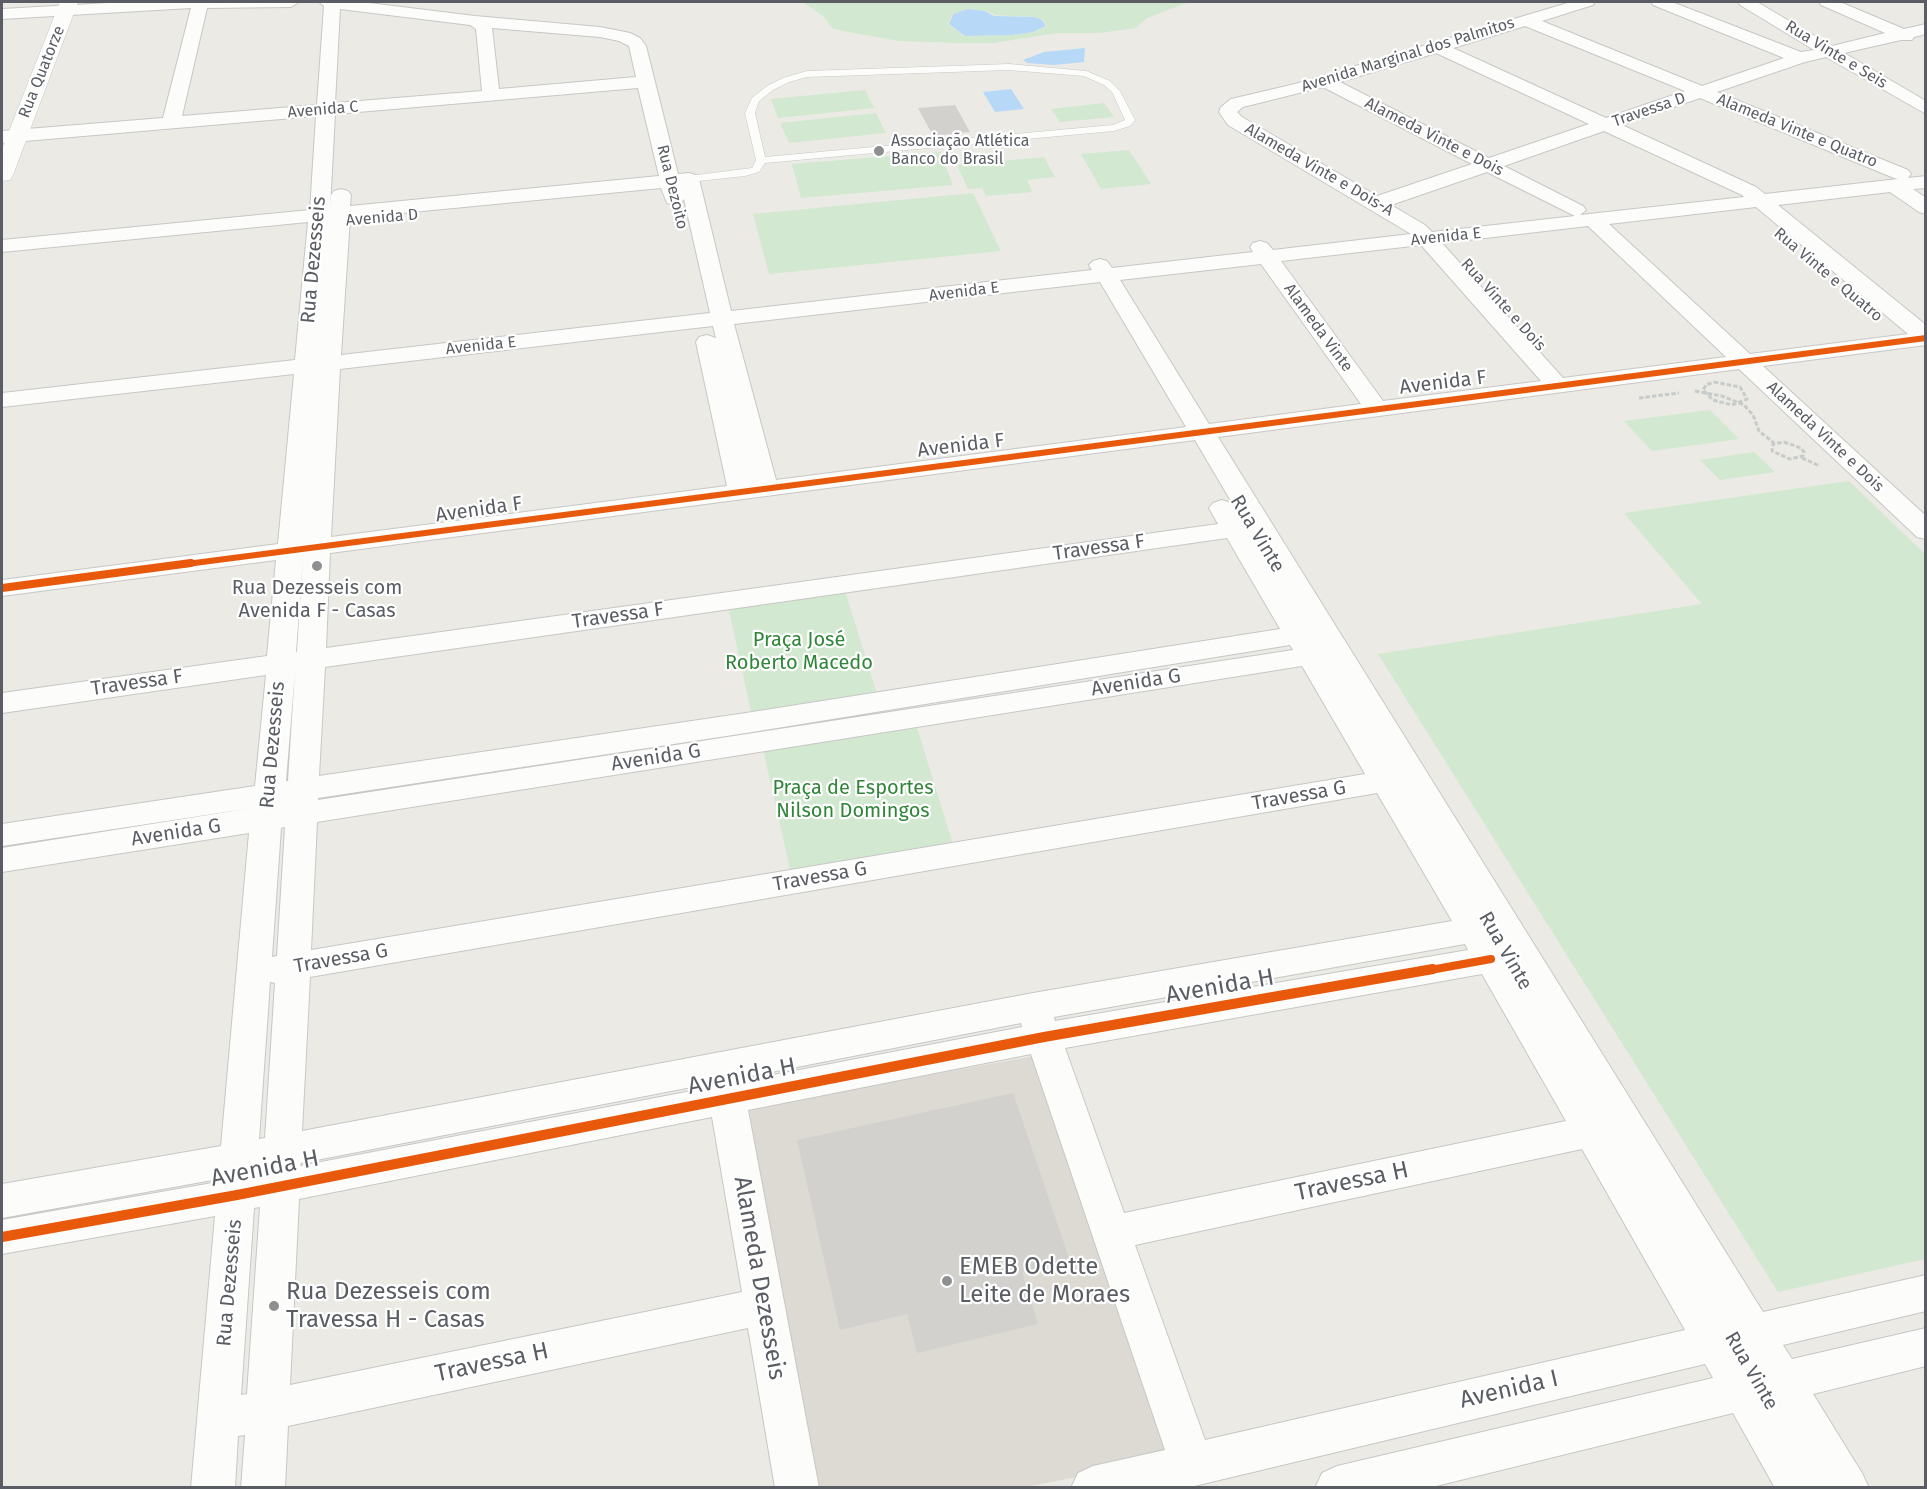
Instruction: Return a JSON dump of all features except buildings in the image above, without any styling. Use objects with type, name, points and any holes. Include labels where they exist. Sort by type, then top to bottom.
[{"type":"street","points":[[2,14],[58,5],[291,2]]},
{"type":"street","name":"Rua Dezoito","points":[[336,2],[475,21],[581,30],[624,37],[637,46],[644,78],[686,183],[711,314],[752,482]]},
{"type":"street","name":"Rua Dezesseis","points":[[263,1488],[303,801],[296,661],[329,219],[335,105],[336,2]]},
{"type":"street","name":"Avenida Marginal dos Palmitos","points":[[1230,107],[1237,103],[1325,81],[1587,2]]},
{"type":"street","points":[[1659,2],[1800,58]]},
{"type":"street","points":[[1706,20],[1741,27],[1755,27],[1766,23],[1768,20],[1753,2]]},
{"type":"street","name":"Rua Vinte e Seis","points":[[1753,2],[1836,50],[1926,96]]},
{"type":"street","points":[[1827,2],[1926,44]]},
{"type":"street","points":[[172,119],[200,3]]},
{"type":"street","name":"Rua Quatorze","points":[[37,32],[58,5]]},
{"type":"street","name":"Rua Quatorze","points":[[2,175],[10,133],[58,5]]},
{"type":"street","name":"Alameda Vinte e Quatro","points":[[1526,20],[1702,92],[1898,180],[1926,208]]},
{"type":"street","points":[[475,21],[484,27],[490,91]]},
{"type":"street","name":"Travessa D","points":[[1376,203],[1800,58],[1926,29]]},
{"type":"street","name":"Rua Vinte e Quatro","points":[[1436,46],[1609,124],[1746,197],[1915,333],[1926,357]]},
{"type":"street","name":"Rua Vinte e Seis","points":[[1836,50],[1926,109]]},
{"type":"street","name":"Avenida C","points":[[10,133],[644,78]]},
{"type":"street","name":"Alameda Vinte e Dois","points":[[1325,81],[1585,215],[1926,531]]},
{"type":"street","name":"Alameda Vinte e Dois-A","points":[[1230,107],[1228,114],[1234,121],[1429,233]]},
{"type":"street","name":"Avenida E","points":[[1898,180],[1926,171]]},
{"type":"street","name":"Avenida E","points":[[2,388],[318,358],[1898,180],[1926,182]]},
{"type":"street","name":"Avenida D","points":[[2,256],[329,219],[686,183]]},
{"type":"street","name":"Avenida D","points":[[2,246],[329,219]]},
{"type":"street","name":"Rua Vinte e Dois","points":[[1429,233],[1560,378]]},
{"type":"street","name":"Alameda Vinte","points":[[1263,252],[1371,402]]},
{"type":"street","name":"Avenida E","points":[[711,314],[825,308],[1094,271]]},
{"type":"street","name":"Rua Vinte","points":[[1094,271],[1763,1387],[1847,1488]]},
{"type":"street","name":"Avenida F","points":[[2,588],[304,541],[1915,333]]},
{"type":"street","name":"Avenida E","points":[[2,400],[318,358]]},
{"type":"street","name":"Avenida F","points":[[752,482],[899,455],[1185,426]]},
{"type":"street","name":"Rua Vinte","points":[[1185,426],[1235,529],[1592,1131],[1734,1338]]},
{"type":"street","name":"Travessa F","points":[[2,703],[1235,529]]},
{"type":"street","name":"Avenida F","points":[[2,571],[304,541]]},
{"type":"street","name":"Avenida G","points":[[2,835],[94,833],[1305,646]]},
{"type":"street","name":"Rua Dezesseis","points":[[213,1488],[268,806],[296,661]]},
{"type":"street","name":"Travessa G","points":[[255,974],[1386,781]]},
{"type":"street","name":"Avenida G","points":[[2,861],[94,833]]},
{"type":"street","name":"Avenida H","points":[[2,1237],[237,1195],[725,1084],[1039,1022],[1482,944]]},
{"type":"street","points":[[1039,1022],[1192,1464]]},
{"type":"street","name":"Avenida H","points":[[2,1201],[283,1149],[725,1084]]},
{"type":"street","name":"Alameda Dezesseis","points":[[725,1084],[796,1488]]},
{"type":"street","name":"Travessa H","points":[[1112,1233],[1592,1131]]},
{"type":"street","name":"Avenida I","points":[[1093,1488],[1926,1293]]},
{"type":"street","name":"Travessa H","points":[[219,1420],[765,1306]]},
{"type":"street","points":[[1337,1488],[1926,1347]]},
{"type":"street","name":"Rua Vinte","points":[[1763,1387],[1800,1488]]},
{"type":"lane","points":[[686,183],[758,169],[760,160],[750,119],[755,100],[770,88],[786,80],[807,74],[1009,67],[1063,71],[1086,74],[1107,83],[1116,91],[1130,116],[1127,124],[1114,128],[760,160]]},
{"type":"path","points":[[1711,383],[1733,384],[1747,394],[1746,401],[1732,405],[1717,402],[1704,392],[1704,387],[1711,383]]},
{"type":"path","points":[[1637,398],[1704,392],[1741,403],[1753,415],[1759,431],[1774,443],[1793,444],[1801,448],[1804,454],[1798,459],[1782,457],[1771,449],[1774,443]]},
{"type":"shaded area","name":"EMEB Odette Leite de Moraes","points":[[1040,1055],[1179,1456],[1027,1487],[807,1487],[749,1107]]},
{"type":"green space","points":[[803,2],[1189,2],[1147,18],[1136,28],[1099,33],[1057,33],[993,43],[899,41],[832,28],[824,17]],"holes":[[[968,9],[986,11],[995,15],[1034,17],[1043,20],[1047,26],[1034,32],[1013,35],[964,36],[948,24],[952,14]]]},
{"type":"green space","points":[[865,90],[874,108],[778,118],[771,99]]},
{"type":"green space","points":[[1104,103],[1114,117],[1060,122],[1051,109]]},
{"type":"green space","points":[[876,113],[886,133],[789,143],[780,123]]},
{"type":"green space","points":[[1129,150],[1151,184],[1101,189],[1081,154]]},
{"type":"green space","points":[[940,152],[953,185],[801,198],[792,164]]},
{"type":"green space","points":[[1044,157],[1055,177],[1027,180],[1032,192],[986,196],[982,188],[968,189],[957,165]]},
{"type":"green space","points":[[973,193],[1001,251],[769,274],[753,214]]},
{"type":"green space","points":[[1710,410],[1739,439],[1652,451],[1624,421]]},
{"type":"green space","points":[[1754,452],[1775,472],[1720,480],[1700,460]]},
{"type":"green space","points":[[1849,481],[1925,554],[1925,1259],[1778,1292],[1378,654],[1702,604],[1624,513]]},
{"type":"green space","name":"Praça José Roberto Macedo","points":[[843,585],[879,700],[753,721],[727,601]]},
{"type":"green space","name":"Praça de Esportes Nilson Domingos","points":[[914,718],[956,854],[793,882],[761,741]]},
{"type":"water","points":[[968,9],[985,11],[994,16],[1034,17],[1042,20],[1046,26],[1033,32],[1012,35],[965,36],[949,24],[953,14]]},
{"type":"water","points":[[1085,48],[1084,62],[1054,65],[1027,63],[1023,60],[1044,52]]},
{"type":"water","points":[[1011,89],[1024,109],[995,112],[983,92]]},
{"type":"cycle path","points":[[2,588],[1926,338]]},
{"type":"cycle path","points":[[2,1237],[237,1195],[1044,1037],[1491,959]]},
{"type":"place","name":"Associação Atlética Banco do Brasil","points":[[879,151]]},
{"type":"place","name":"Rua Dezesseis com Avenida F - Casas","points":[[317,566]]},
{"type":"place","name":"EMEB Odette Leite de Moraes","points":[[947,1281]]},
{"type":"place","name":"Rua Dezesseis com Travessa H - Casas","points":[[274,1306]]}]
